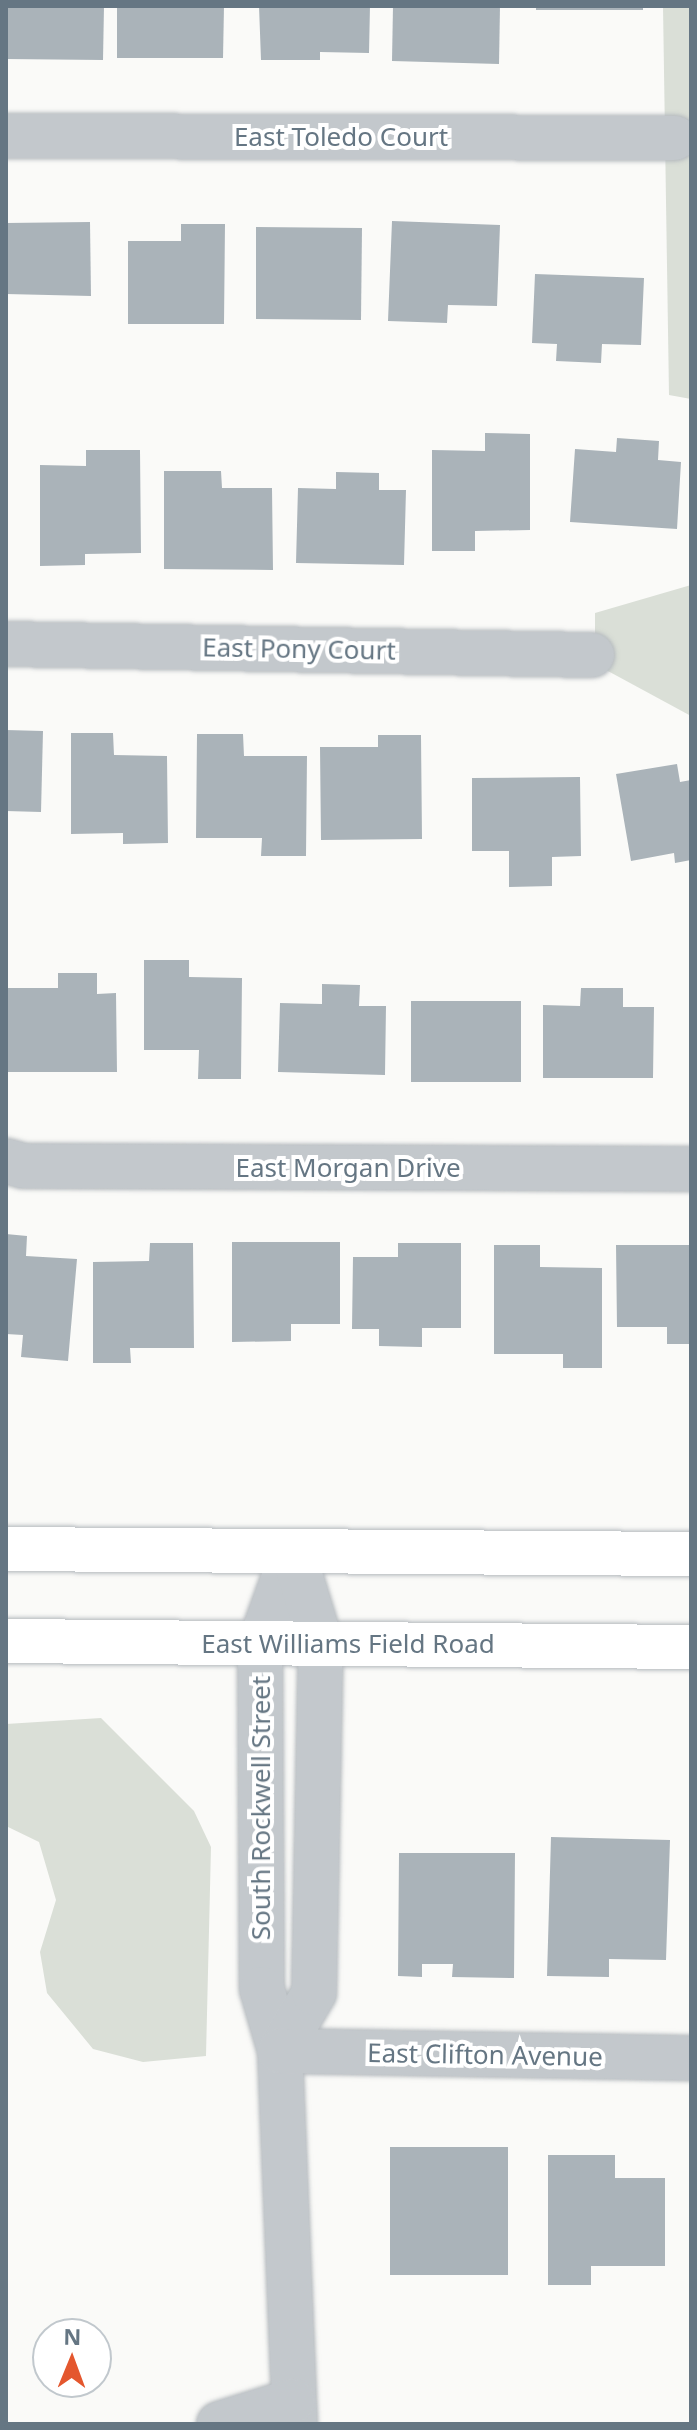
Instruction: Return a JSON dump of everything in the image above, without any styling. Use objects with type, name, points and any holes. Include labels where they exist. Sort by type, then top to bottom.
[{"type":"main road","points":[[6,1549],[691,1554]]},
{"type":"main road","name":"East Williams Field Road","points":[[6,1641],[691,1647]]},
{"type":"street","name":"East Toledo Court","points":[[6,136],[675,138]]},
{"type":"street","name":"East Pony Court","points":[[6,644],[592,655]]},
{"type":"street","name":"East Morgan Drive","points":[[6,1161],[23,1166],[691,1169]]},
{"type":"street","name":"South Rockwell Street","points":[[293,1552],[260,1643],[262,1989],[280,2051],[294,2413]]},
{"type":"street","name":"South Rockwell Street","points":[[280,2051],[314,1993],[321,1644],[293,1552]]},
{"type":"street","name":"East Clifton Avenue","points":[[280,2051],[691,2058]]},
{"type":"street","points":[[219,2424],[294,2413]]},
{"type":"shaded area","points":[[663,6],[691,6],[691,399],[669,395]]},
{"type":"shaded area","points":[[691,585],[691,716],[595,664],[595,613]]},
{"type":"shaded area","points":[[101,1718],[194,1811],[211,1847],[206,2056],[143,2062],[93,2049],[47,1993],[40,1952],[56,1900],[39,1842],[6,1826],[6,1724]]},
{"type":"building","points":[[6,6],[104,6],[103,60],[6,59]]},
{"type":"building","points":[[117,6],[224,6],[223,58],[117,58]]},
{"type":"building","points":[[259,6],[370,6],[369,53],[320,52],[320,60],[261,60]]},
{"type":"building","points":[[393,6],[500,6],[499,64],[392,61]]},
{"type":"building","points":[[536,6],[643,6],[643,10],[536,10]]},
{"type":"building","points":[[392,221],[500,225],[497,306],[448,305],[447,323],[388,321]]},
{"type":"building","points":[[90,222],[91,296],[6,294],[6,223]]},
{"type":"building","points":[[181,224],[225,224],[224,324],[128,324],[128,241],[181,241]]},
{"type":"building","points":[[256,227],[362,228],[361,320],[256,319]]},
{"type":"building","points":[[535,274],[644,278],[641,345],[602,344],[601,363],[556,361],[557,344],[532,343]]},
{"type":"building","points":[[485,433],[530,434],[530,530],[475,531],[475,551],[432,551],[432,450],[485,451]]},
{"type":"building","points":[[617,438],[659,441],[658,460],[681,462],[677,529],[570,522],[575,449],[616,452]]},
{"type":"building","points":[[86,450],[140,450],[141,553],[85,554],[85,565],[40,566],[40,465],[86,466]]},
{"type":"building","points":[[164,471],[221,471],[222,488],[272,488],[273,570],[164,569]]},
{"type":"building","points":[[336,472],[379,473],[379,490],[406,490],[404,565],[296,563],[298,488],[336,489]]},
{"type":"building","points":[[6,730],[43,731],[41,812],[6,811]]},
{"type":"building","points":[[71,733],[113,733],[114,755],[167,756],[168,843],[123,844],[123,833],[71,834]]},
{"type":"building","points":[[197,734],[243,734],[244,756],[307,756],[306,856],[261,856],[262,838],[196,838]]},
{"type":"building","points":[[378,735],[421,735],[422,839],[321,840],[320,747],[378,747]]},
{"type":"building","points":[[677,764],[680,782],[691,780],[691,860],[675,863],[674,853],[631,861],[616,774]]},
{"type":"building","points":[[580,777],[581,856],[552,857],[552,886],[509,887],[509,851],[472,851],[472,778]]},
{"type":"building","points":[[144,960],[189,960],[189,977],[242,978],[241,1079],[198,1079],[199,1050],[144,1050]]},
{"type":"building","points":[[58,973],[97,973],[97,994],[116,993],[117,1072],[6,1072],[6,988],[58,988]]},
{"type":"building","points":[[322,984],[360,985],[359,1006],[386,1006],[385,1075],[278,1072],[280,1003],[322,1004]]},
{"type":"building","points":[[581,988],[623,988],[623,1007],[654,1007],[653,1078],[543,1078],[543,1005],[580,1006]]},
{"type":"building","points":[[411,1001],[521,1001],[521,1082],[411,1082]]},
{"type":"building","points":[[6,1234],[27,1236],[26,1256],[77,1259],[68,1361],[21,1357],[23,1335],[6,1334]]},
{"type":"building","points":[[232,1242],[340,1242],[340,1324],[291,1324],[291,1341],[232,1342]]},
{"type":"building","points":[[150,1243],[193,1243],[194,1348],[130,1348],[131,1363],[93,1363],[93,1262],[149,1261]]},
{"type":"building","points":[[398,1243],[461,1243],[461,1328],[422,1328],[422,1347],[379,1346],[379,1329],[352,1329],[353,1257],[398,1257]]},
{"type":"building","points":[[494,1245],[540,1245],[540,1267],[602,1268],[602,1368],[563,1368],[563,1354],[494,1354]]},
{"type":"building","points":[[616,1245],[691,1245],[691,1344],[667,1344],[667,1327],[617,1327]]},
{"type":"building","points":[[551,1837],[670,1840],[666,1960],[609,1959],[609,1977],[547,1976]]},
{"type":"building","points":[[399,1853],[515,1853],[514,1978],[452,1977],[453,1964],[422,1964],[422,1977],[398,1976]]},
{"type":"building","points":[[390,2147],[508,2147],[508,2275],[390,2275]]},
{"type":"building","points":[[548,2155],[615,2155],[615,2178],[665,2178],[665,2266],[591,2266],[591,2285],[548,2285]]}]
